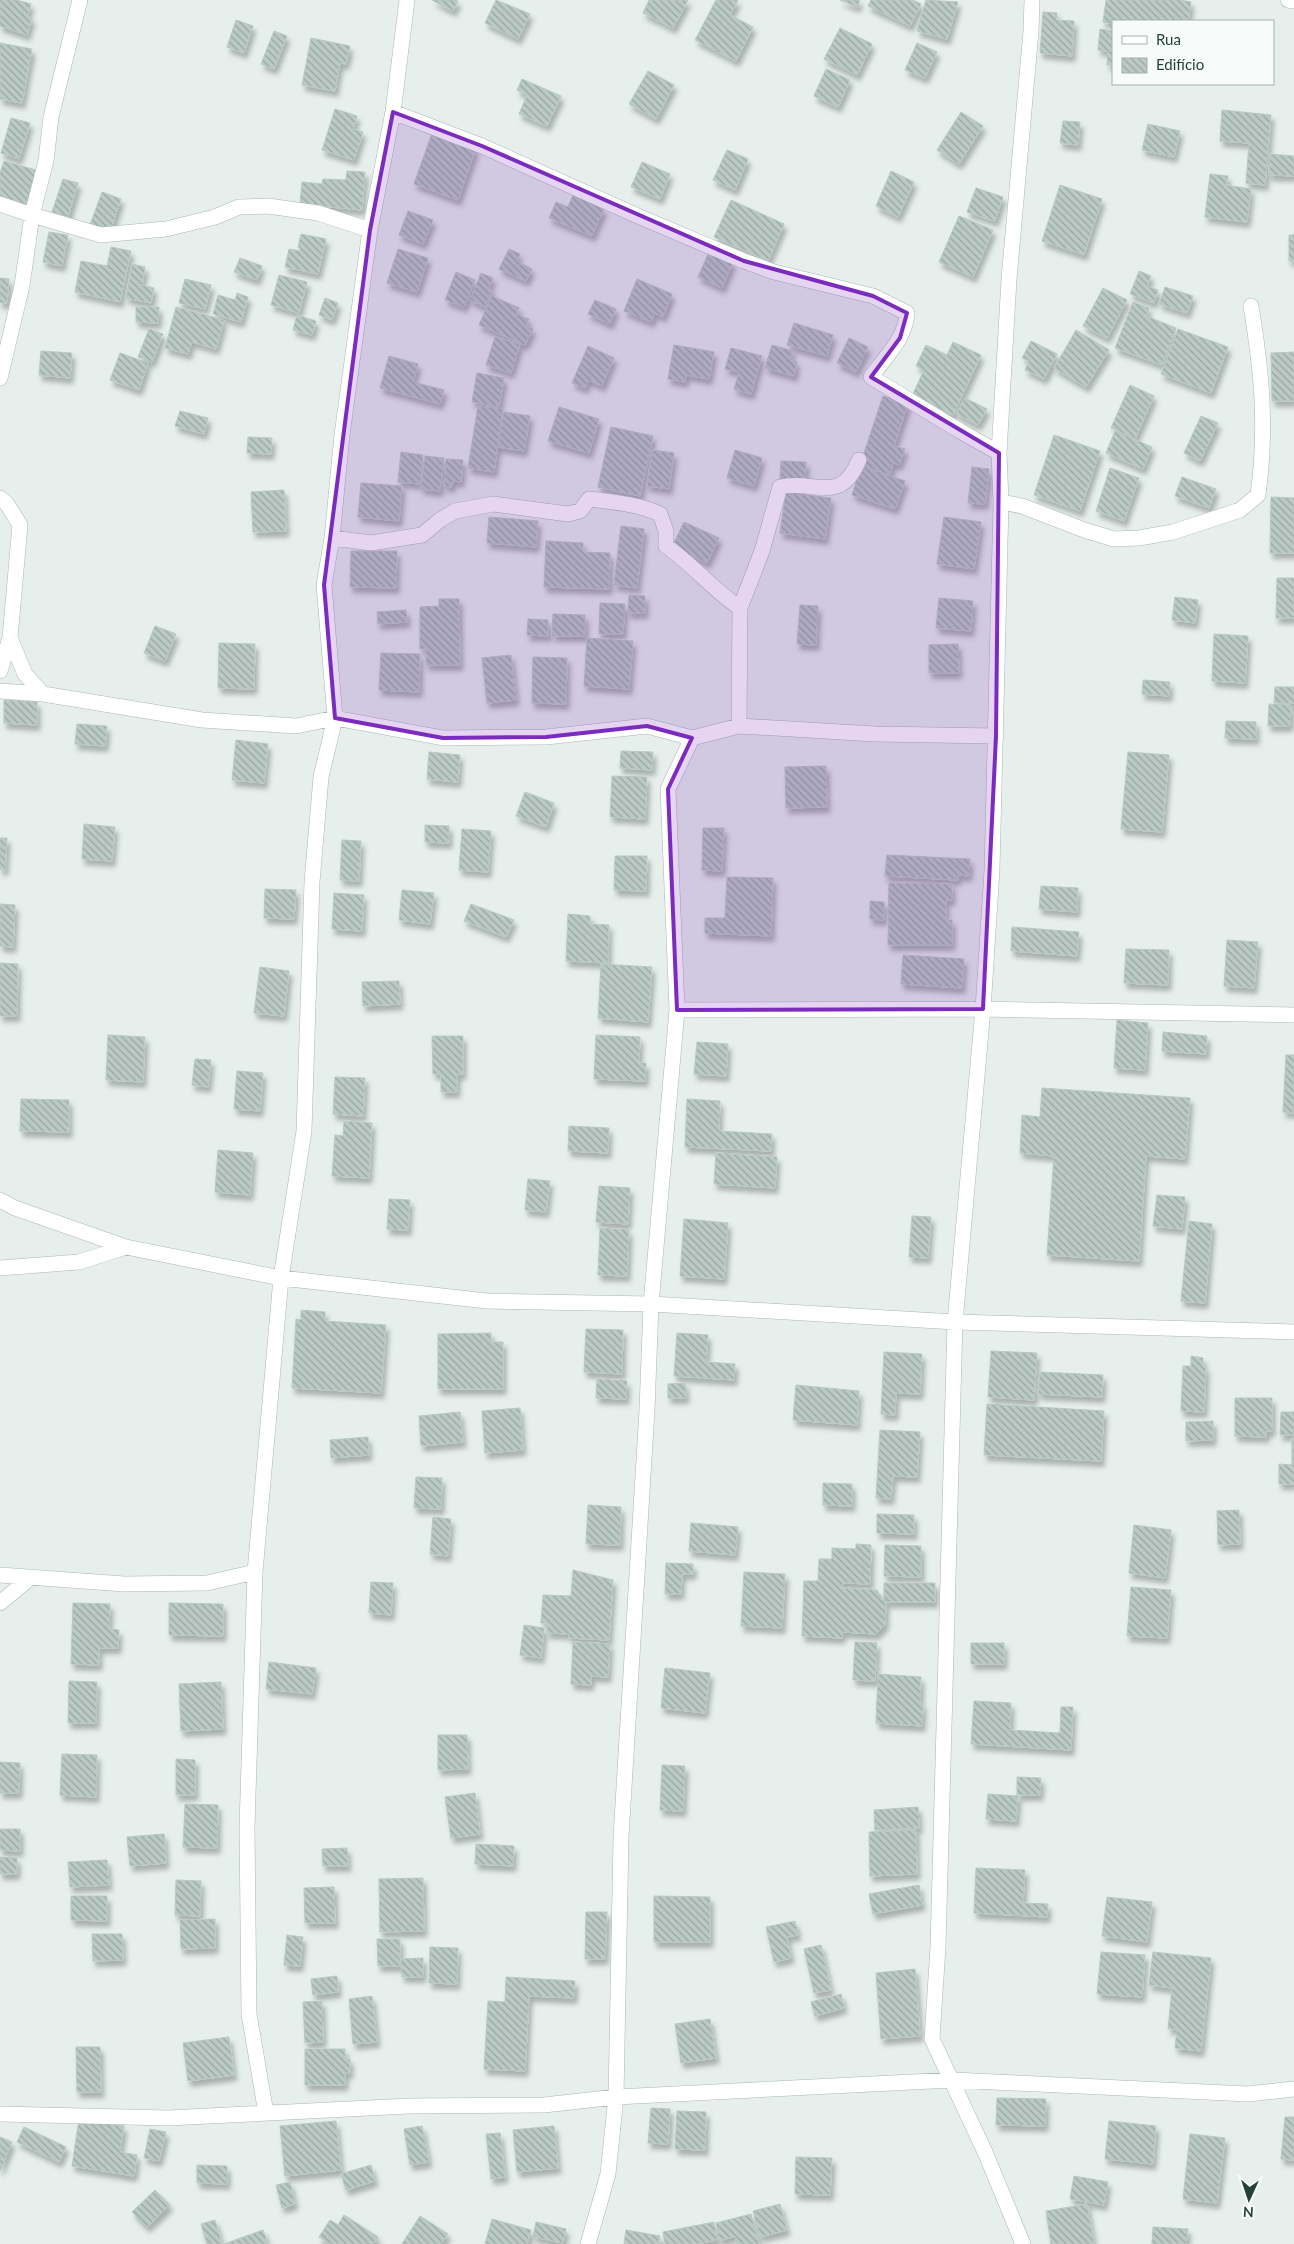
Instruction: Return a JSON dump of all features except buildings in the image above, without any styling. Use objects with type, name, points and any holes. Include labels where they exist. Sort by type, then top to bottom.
[{"type":"street","points":[[0,378],[22,286],[32,215],[46,161],[51,117],[80,0]]},
{"type":"street","points":[[266,2114],[249,2014],[247,1827],[255,1572],[280,1278],[304,1131],[312,882],[321,777],[335,718],[324,585],[332,538],[342,435],[370,230],[393,112],[407,0]]},
{"type":"street","points":[[1023,2244],[985,2152],[932,2039],[938,1946],[955,1322],[983,1009],[992,870],[1001,502],[999,453],[1009,279],[1031,31],[1032,0]]},
{"type":"street","points":[[1288,0],[1294,1]]},
{"type":"street","points":[[393,112],[482,146],[640,217],[744,261],[774,272],[873,296],[907,313],[906,326],[903,332],[871,377],[999,453]]},
{"type":"street","points":[[0,204],[101,235],[166,229],[215,217],[239,207],[268,206],[318,213],[370,230]]},
{"type":"street","points":[[1001,502],[1030,509],[1084,530],[1114,539],[1139,538],[1173,532],[1240,510],[1258,495],[1261,470],[1263,394],[1251,306]]},
{"type":"street","points":[[739,726],[740,608],[762,551],[780,486],[795,484],[821,488],[844,484],[853,474],[859,460]]},
{"type":"street","points":[[0,498],[20,525],[10,638],[0,671]]},
{"type":"street","points":[[332,538],[371,543],[422,536],[455,510],[493,504],[568,514],[580,511],[589,499],[626,504],[648,508],[660,514],[666,531],[666,546],[740,608]]},
{"type":"street","points":[[10,638],[25,674],[43,694]]},
{"type":"street","points":[[0,691],[43,694],[202,720],[296,726],[335,718],[443,738],[546,737],[647,726],[692,738],[739,726],[875,734],[996,736]]},
{"type":"street","points":[[588,2244],[608,2174],[616,2097],[621,1836],[647,1410],[651,1304],[677,1010],[668,789],[692,738]]},
{"type":"street","points":[[677,1010],[983,1009],[1294,1015]]},
{"type":"street","points":[[0,1200],[15,1208],[126,1247],[280,1278],[486,1301],[651,1304],[955,1322],[1294,1332]]},
{"type":"street","points":[[0,1268],[79,1262],[126,1247]]},
{"type":"street","points":[[0,1575],[124,1584],[207,1583],[255,1572]]},
{"type":"street","points":[[0,1603],[30,1578]]},
{"type":"street","points":[[0,2114],[168,2118],[409,2106],[544,2105],[616,2097],[952,2080],[1248,2094],[1294,2089]]},
{"type":"highlighted area","points":[[393,112],[482,146],[744,261],[873,296],[907,313],[900,338],[871,377],[999,453],[996,736],[983,1009],[677,1010],[668,789],[692,738],[647,726],[546,737],[443,738],[335,718],[324,585],[370,230]]}]
